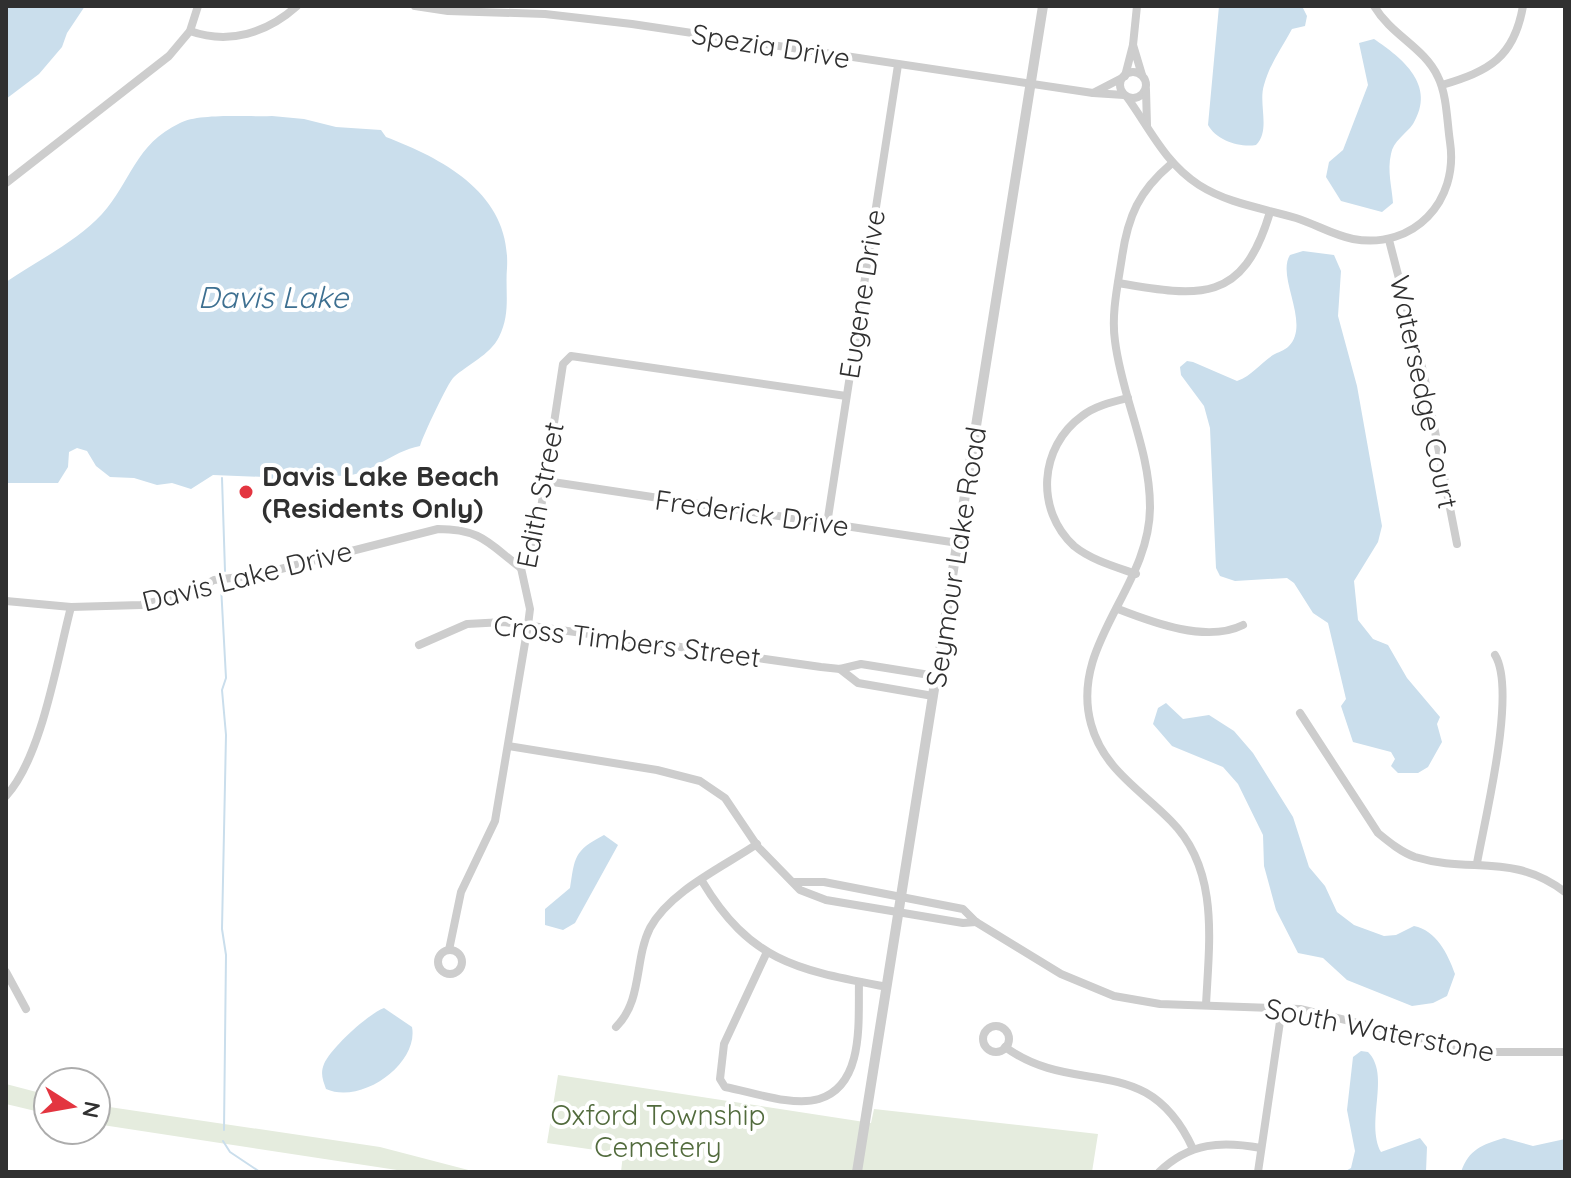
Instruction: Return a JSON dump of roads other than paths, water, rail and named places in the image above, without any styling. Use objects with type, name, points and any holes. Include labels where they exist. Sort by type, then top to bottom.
[{"type":"street","points":[[6,183],[145,77],[182,43],[190,31],[198,6]]},
{"type":"street","points":[[190,31],[238,37],[259,31],[297,6]]},
{"type":"street","name":"Spezia Drive","points":[[415,6],[448,11],[549,14],[632,24],[1031,85],[1126,96]]},
{"type":"street","name":"Seymour Lake Road","points":[[857,1172],[1043,6]]},
{"type":"street","points":[[1137,6],[1133,45],[1124,77],[1126,96],[1171,164],[1220,196],[1350,238],[1389,240],[1419,226],[1447,189],[1453,159],[1442,85],[1432,65],[1386,26],[1374,6]]},
{"type":"street","points":[[1442,85],[1481,73],[1499,59],[1515,37],[1523,6]]},
{"type":"street","points":[[1133,45],[1146,88],[1147,126]]},
{"type":"street","name":"Eugene Drive","points":[[827,524],[898,65]]},
{"type":"street","points":[[1093,93],[1136,72],[1142,75]]},
{"type":"street","points":[[1126,96],[1140,96],[1146,88]]},
{"type":"street","points":[[1171,164],[1151,181],[1133,209],[1118,283],[1115,339],[1144,451],[1150,490],[1147,533],[1136,574],[1100,640],[1091,666],[1087,703],[1091,724],[1109,762],[1137,792],[1172,821],[1198,861],[1209,914],[1206,1005]]},
{"type":"street","points":[[1118,283],[1186,293],[1224,283],[1247,266],[1257,251],[1270,212]]},
{"type":"street","name":"Watersedge Court","points":[[1389,240],[1424,375],[1457,544]]},
{"type":"street","name":"Edith Street","points":[[449,950],[461,892],[495,821],[528,625],[529,601],[521,568],[534,554],[563,364],[571,356],[846,396]]},
{"type":"street","points":[[1128,398],[1092,409],[1069,427],[1056,444],[1045,484],[1050,510],[1072,543],[1082,552],[1136,574]]},
{"type":"street","name":"Frederick Drive","points":[[546,481],[958,543]]},
{"type":"street","name":"Davis Lake Drive","points":[[6,601],[71,607],[141,605],[187,594],[214,580],[257,575],[438,529],[468,532],[488,539],[521,568]]},
{"type":"street","points":[[6,796],[21,775],[35,743],[71,607]]},
{"type":"street","points":[[1118,609],[1157,623],[1215,632],[1230,632],[1243,625]]},
{"type":"street","name":"Cross Timbers Street","points":[[419,645],[467,624],[486,621],[840,669],[861,664],[936,676]]},
{"type":"street","points":[[1477,863],[1500,731],[1503,668],[1495,655]]},
{"type":"street","name":"Cross Timbers Street","points":[[840,669],[858,683],[933,696]]},
{"type":"street","points":[[1300,713],[1378,833],[1416,857],[1526,868],[1565,892]]},
{"type":"street","name":"South Waterstone","points":[[508,746],[657,770],[700,781],[725,798],[757,844],[800,890],[826,900],[963,923],[976,922]]},
{"type":"street","points":[[616,1027],[631,1007],[653,924],[675,900],[757,844]]},
{"type":"street","name":"South Waterstone","points":[[795,882],[804,879],[963,909],[976,922],[1089,988],[1134,1001],[1282,1008],[1335,1016],[1463,1050],[1515,1055],[1565,1052]]},
{"type":"street","points":[[702,881],[739,932],[766,954],[859,982],[887,987]]},
{"type":"street","points":[[766,954],[724,1044],[720,1071],[723,1085],[792,1099],[819,1099],[835,1089],[848,1078],[856,1049],[859,982]]},
{"type":"street","points":[[6,972],[26,1009]]},
{"type":"street","points":[[1258,1172],[1282,1008]]},
{"type":"street","points":[[1005,1047],[1046,1068],[1144,1090],[1172,1110],[1193,1149]]},
{"type":"street","points":[[1159,1172],[1176,1157],[1222,1142],[1261,1148]]},
{"type":"water","points":[[6,6],[85,6],[67,33],[62,47],[39,74],[6,99]]},
{"type":"water","points":[[1219,6],[1302,6],[1307,16],[1305,26],[1292,29],[1267,77],[1263,92],[1263,132],[1256,145],[1229,142],[1208,125]]},
{"type":"water","points":[[1374,39],[1405,64],[1419,85],[1421,97],[1413,124],[1392,149],[1389,167],[1393,203],[1382,212],[1341,201],[1326,177],[1329,162],[1343,150],[1368,85],[1359,43]]},
{"type":"water","name":"Davis Lake","points":[[272,116],[304,119],[336,127],[381,130],[386,137],[452,169],[470,184],[498,220],[505,242],[506,311],[503,328],[495,343],[451,381],[420,446],[363,472],[340,476],[327,473],[311,483],[285,486],[265,477],[213,475],[191,489],[172,483],[157,485],[134,478],[110,477],[96,466],[87,451],[77,448],[69,452],[68,467],[58,483],[6,483],[6,282],[92,224],[112,202],[143,153],[165,132],[180,123],[199,118]]},
{"type":"water","points":[[1303,251],[1334,255],[1341,271],[1338,316],[1357,386],[1382,526],[1378,542],[1354,581],[1358,620],[1373,639],[1388,645],[1407,678],[1440,717],[1437,724],[1442,742],[1428,767],[1418,773],[1398,773],[1391,766],[1395,759],[1391,752],[1353,742],[1341,706],[1346,699],[1328,623],[1313,613],[1294,583],[1287,578],[1235,581],[1220,576],[1216,568],[1210,428],[1204,406],[1181,375],[1180,367],[1187,361],[1193,362],[1237,381],[1289,346],[1295,336],[1296,325],[1287,264],[1290,255]]},
{"type":"water","points":[[1166,703],[1183,719],[1209,715],[1234,731],[1253,753],[1293,817],[1309,867],[1325,886],[1337,912],[1354,925],[1384,936],[1396,935],[1414,926],[1435,938],[1445,951],[1455,974],[1447,996],[1433,1003],[1412,1006],[1347,980],[1323,958],[1298,953],[1276,910],[1264,866],[1263,835],[1238,784],[1223,767],[1172,746],[1153,724],[1158,708]]},
{"type":"water","points":[[604,835],[618,845],[575,923],[563,930],[545,925],[545,909],[570,888],[577,856]]},
{"type":"water","points":[[384,1008],[412,1027],[412,1041],[407,1054],[385,1078],[371,1086],[356,1091],[326,1089],[322,1071],[328,1057],[360,1024]]},
{"type":"water","points":[[1361,1051],[1368,1052],[1375,1062],[1378,1086],[1375,1127],[1381,1152],[1420,1138],[1427,1147],[1426,1172],[1344,1172],[1351,1168],[1355,1151],[1347,1110],[1353,1057]]},
{"type":"water","points":[[1504,1138],[1533,1146],[1565,1139],[1565,1172],[1461,1172],[1477,1149]]},
{"type":"waterway","points":[[222,478],[225,571]]},
{"type":"waterway","points":[[221,586],[226,678],[222,690],[226,735],[222,929],[226,955],[224,1130]]},
{"type":"waterway","points":[[223,1141],[230,1152],[260,1172]]},
{"type":"place","name":"Davis Lake Beach (Residents Only)","points":[[246,492]]},
{"type":"park label","name":"Oxford Township Cemetery","points":[[658,1131]]}]
